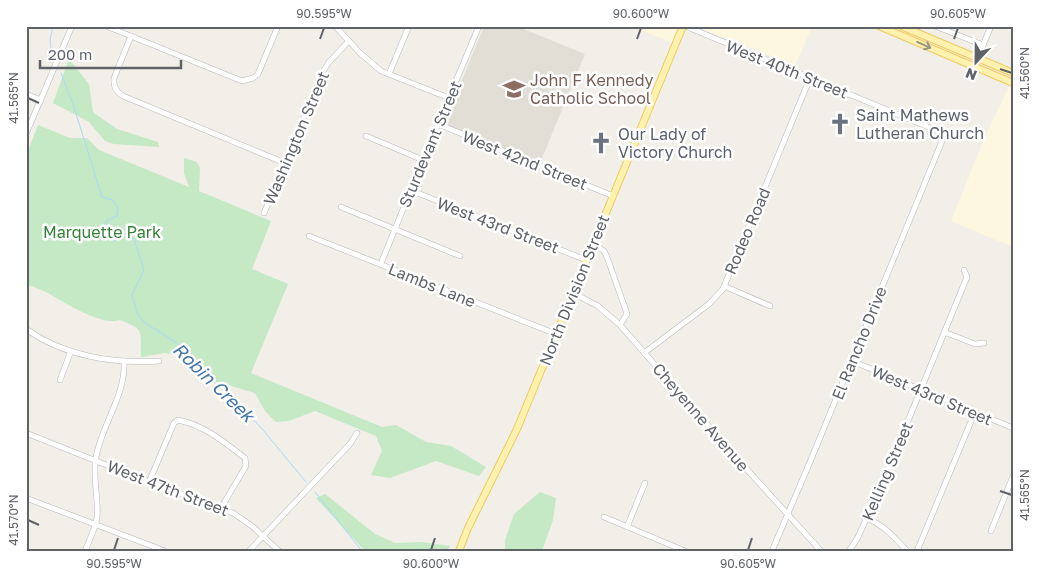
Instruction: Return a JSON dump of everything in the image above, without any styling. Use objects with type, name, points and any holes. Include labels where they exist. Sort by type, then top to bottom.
[{"type":"main road","name":"North Division Street","points":[[459,551],[468,528],[518,429],[684,26]]},
{"type":"main road","points":[[879,26],[1013,83]]},
{"type":"main road","points":[[901,26],[1013,73]]},
{"type":"street","points":[[26,134],[72,26]]},
{"type":"street","points":[[106,26],[242,82],[258,74],[278,26]]},
{"type":"street","points":[[335,26],[371,64],[389,74],[449,98]]},
{"type":"street","points":[[389,74],[408,26]]},
{"type":"street","name":"Sturdevant Street","points":[[382,261],[479,26]]},
{"type":"street","name":"West 40th Street","points":[[684,26],[945,134]]},
{"type":"street","points":[[935,26],[983,45]]},
{"type":"street","points":[[974,67],[991,26]]},
{"type":"street","points":[[131,36],[114,82],[118,93],[285,163]]},
{"type":"street","name":"Washington Street","points":[[264,213],[324,70],[349,41]]},
{"type":"street","name":"Rodeo Road","points":[[644,352],[709,304],[724,286],[810,78]]},
{"type":"street","points":[[26,94],[40,100]]},
{"type":"street","name":"West 42nd Street","points":[[438,124],[613,196]]},
{"type":"street","name":"El Rancho Drive","points":[[772,551],[945,134]]},
{"type":"street","points":[[366,136],[423,160]]},
{"type":"street","name":"West 43rd Street","points":[[410,190],[586,260]]},
{"type":"street","points":[[341,207],[460,256]]},
{"type":"street","name":"Lambs Lane","points":[[309,236],[556,334]]},
{"type":"street","points":[[593,244],[604,251],[608,257],[627,314],[620,325]]},
{"type":"street","name":"Kelling Street","points":[[849,551],[867,518],[921,390],[967,277],[964,270]]},
{"type":"street","points":[[724,286],[770,306]]},
{"type":"street","name":"Cheyenne Avenue","points":[[573,293],[603,310],[620,325],[821,551]]},
{"type":"street","points":[[26,329],[36,336],[71,351],[106,360],[158,361]]},
{"type":"street","points":[[944,332],[975,344],[984,343]]},
{"type":"street","points":[[60,380],[71,351]]},
{"type":"street","points":[[85,551],[95,525],[97,513],[94,472],[96,461],[102,434],[122,384],[125,369],[124,361]]},
{"type":"street","name":"West 43rd Street","points":[[852,361],[1013,428]]},
{"type":"street","points":[[917,551],[974,412]]},
{"type":"street","points":[[149,482],[174,423],[178,420],[207,430],[245,458],[246,466],[221,508]]},
{"type":"street","name":"West 47th Street","points":[[26,433],[149,482],[221,508],[242,518],[279,551]]},
{"type":"street","points":[[249,551],[350,444],[356,433]]},
{"type":"street","points":[[991,531],[1013,476]]},
{"type":"street","points":[[627,526],[645,483]]},
{"type":"street","points":[[26,498],[164,551]]},
{"type":"street","points":[[604,517],[686,551]]},
{"type":"street","points":[[867,518],[882,525],[907,551]]},
{"type":"shaded area","name":"John F Kennedy Catholic School","points":[[484,26],[516,26],[585,54],[540,163],[444,124]]},
{"type":"shaded area","points":[[631,26],[679,26],[672,43]]},
{"type":"shaded area","points":[[695,26],[812,26],[795,66]]},
{"type":"shaded area","points":[[1009,86],[1013,88],[1013,247],[951,221],[982,144]]},
{"type":"green space","points":[[69,59],[89,84],[93,112],[117,129],[158,142],[159,147],[114,144],[105,141],[89,122],[53,103]]},
{"type":"green space","name":"Marquette Park","points":[[38,125],[70,138],[87,138],[99,150],[189,187],[184,173],[184,158],[197,162],[200,168],[199,191],[271,221],[252,269],[288,284],[251,373],[382,427],[396,425],[426,442],[451,446],[486,467],[479,476],[436,461],[390,478],[371,475],[382,451],[376,436],[315,411],[289,421],[276,422],[265,411],[255,393],[217,382],[177,355],[165,353],[141,357],[140,332],[134,326],[120,320],[103,320],[93,317],[48,293],[26,284],[26,156]]},
{"type":"green space","points":[[540,492],[556,498],[553,520],[542,551],[505,551],[505,540],[514,514]]},
{"type":"green space","points":[[325,494],[375,534],[395,543],[422,542],[450,546],[447,551],[365,551],[316,498]]},
{"type":"waterway","name":"Robin Creek","points":[[51,48],[50,40],[53,26]]},
{"type":"waterway","name":"Robin Creek","points":[[61,73],[73,104],[102,197],[112,200],[118,207],[117,216],[106,221],[104,237],[113,241],[126,234],[134,239],[144,270],[132,295],[138,315],[144,322],[181,346],[209,378],[242,407],[306,482]]},
{"type":"waterway","name":"Robin Creek","points":[[315,492],[362,551]]},
{"type":"place","name":"John F Kennedy Catholic School","points":[[514,89]]},
{"type":"place","name":"Saint Mathews Lutheran Church","points":[[840,124]]},
{"type":"place","name":"Our Lady of Victory Church","points":[[601,143]]}]
